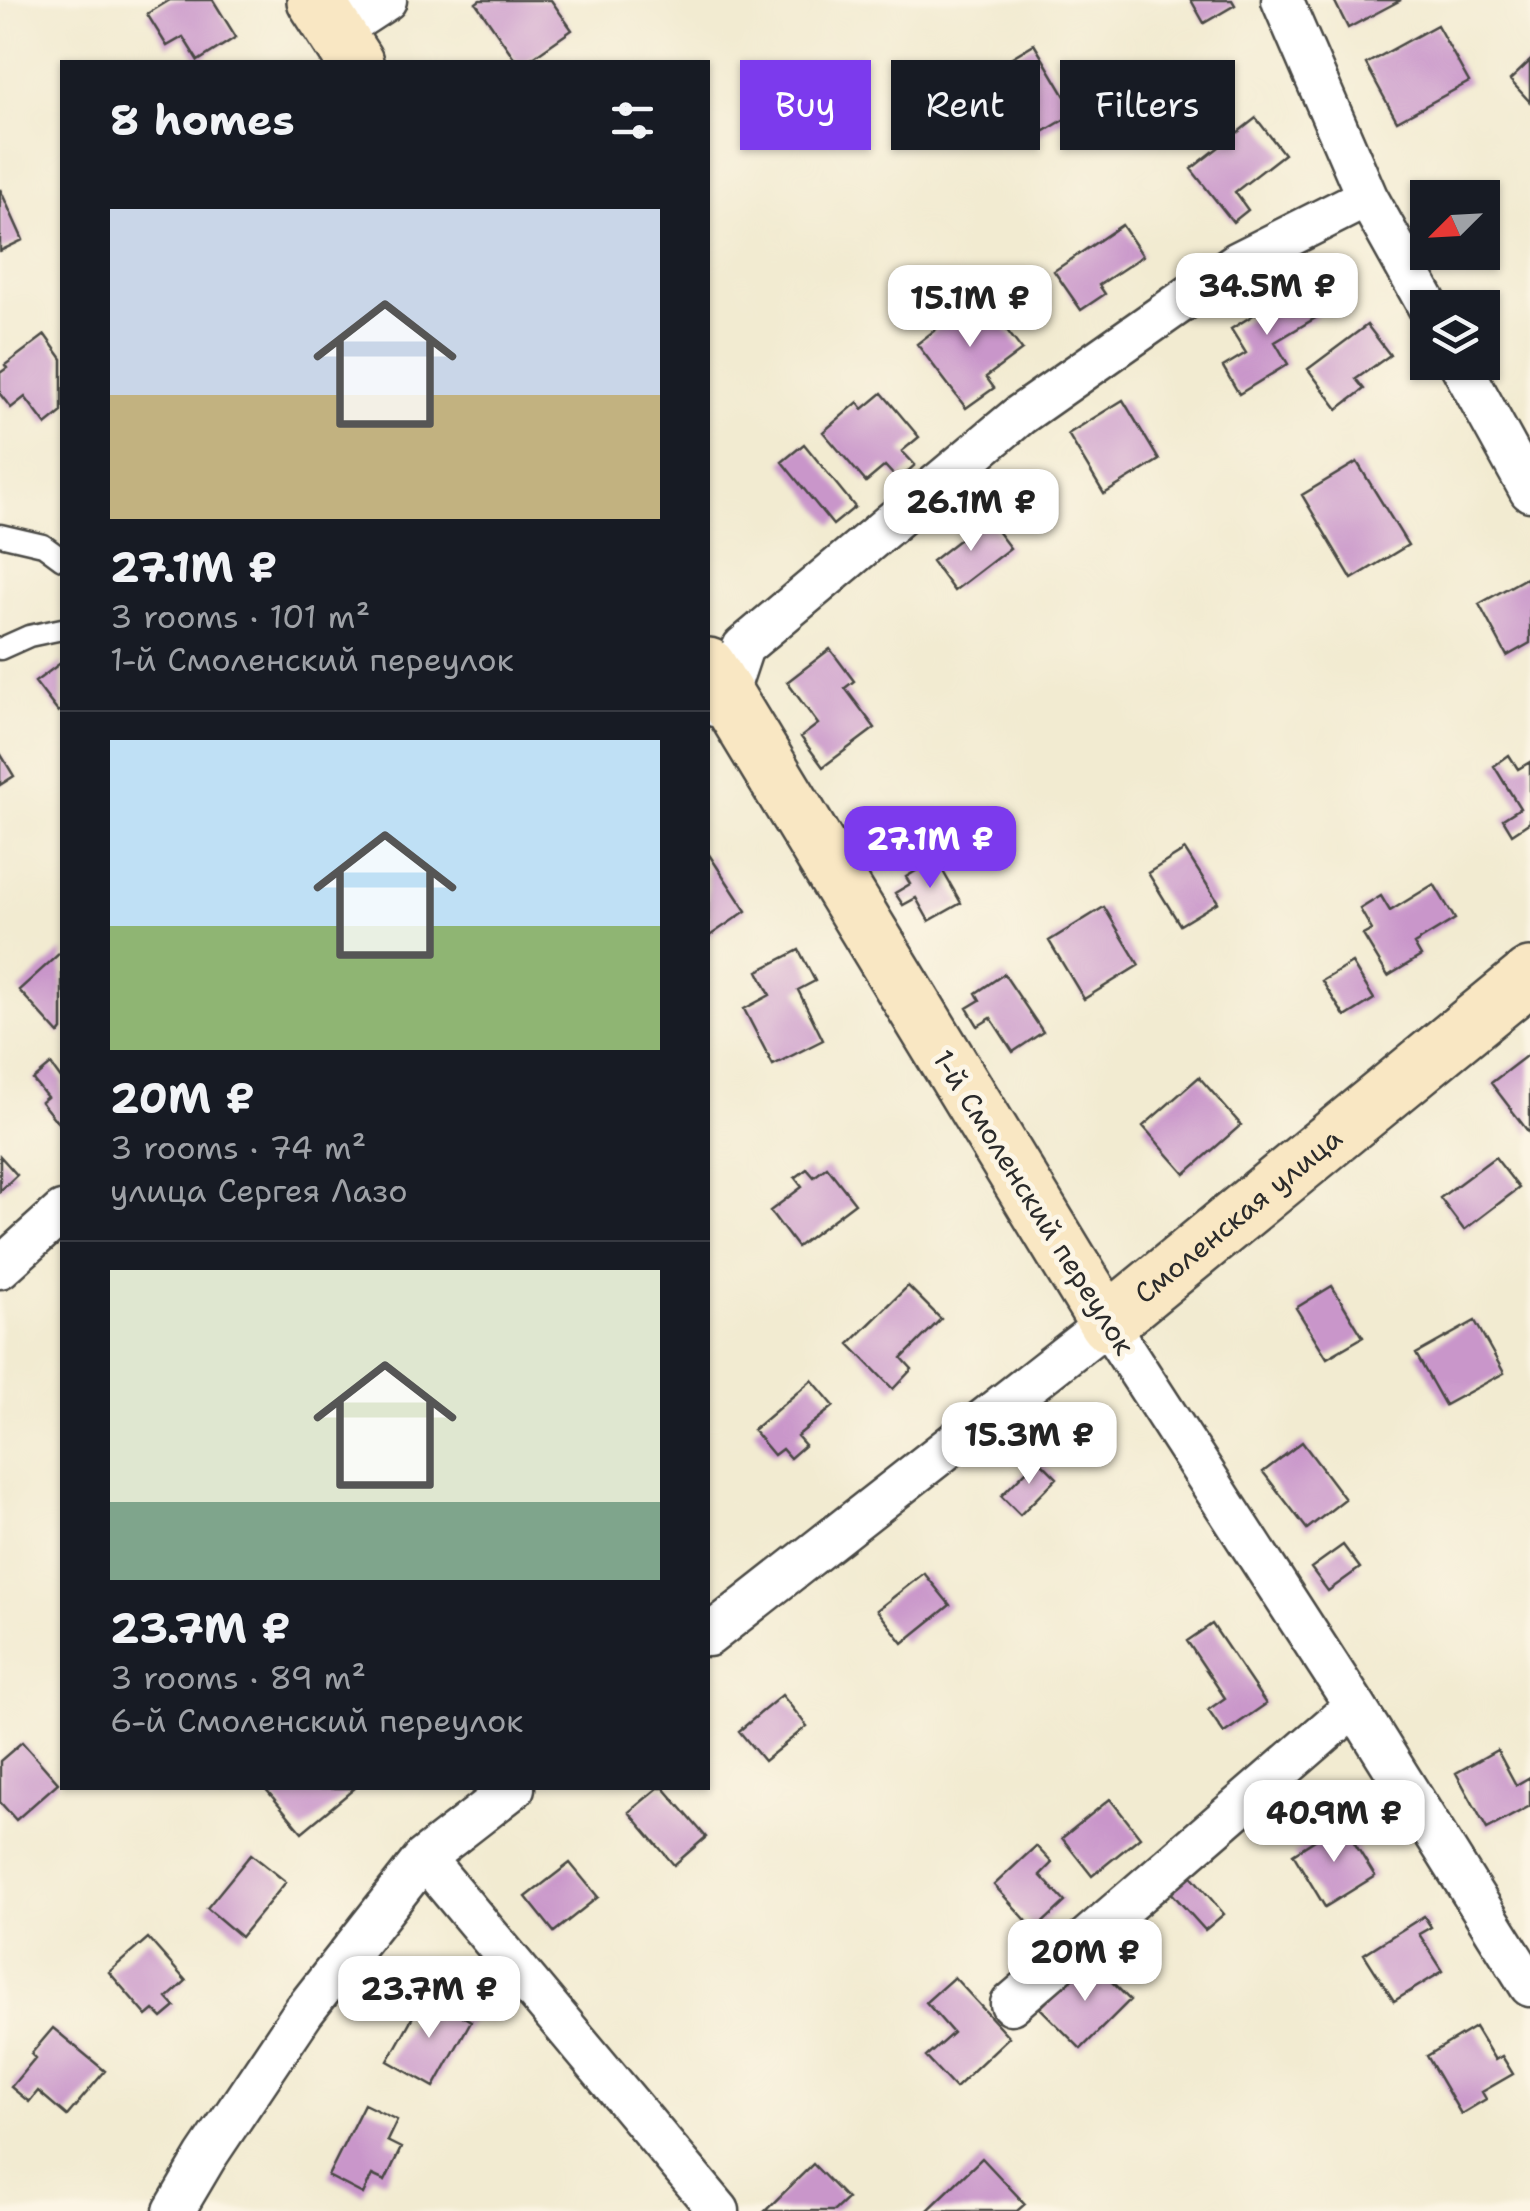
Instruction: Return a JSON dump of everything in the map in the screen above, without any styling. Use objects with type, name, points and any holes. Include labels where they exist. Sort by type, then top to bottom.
[{"type":"street","points":[[336,32],[386,0]]},
{"type":"street","points":[[1282,0],[1367,197],[1419,290]]},
{"type":"street","points":[[714,692],[743,647],[1020,415],[1238,262],[1367,197]]},
{"type":"street","points":[[1469,380],[1530,490]]},
{"type":"street","name":"1-й Смоленский переулок","points":[[714,692],[1107,1322],[1530,1986]]},
{"type":"street","name":"Смоленская улица","points":[[710,1634],[1107,1322],[1530,976]]},
{"type":"street","points":[[0,1268],[60,1214]]},
{"type":"street","points":[[1010,2004],[1354,1706]]},
{"type":"street","points":[[174,2211],[304,2010],[424,1858],[511,1790]]},
{"type":"street","points":[[424,1858],[719,2211]]},
{"type":"lane","points":[[0,535],[42,546],[60,558]]},
{"type":"lane","points":[[0,650],[29,636],[60,628]]},
{"type":"building","points":[[170,0],[213,0],[236,37],[197,60],[183,37],[167,46],[147,14]]},
{"type":"building","points":[[551,0],[572,30],[529,60],[516,60],[476,3]]},
{"type":"building","points":[[1191,0],[1232,0],[1235,5],[1204,23]]},
{"type":"building","points":[[1334,0],[1401,0],[1348,28]]},
{"type":"building","points":[[1437,25],[1469,82],[1397,121],[1366,64]]},
{"type":"building","points":[[1034,44],[1060,88],[1060,122],[1040,134],[1040,60],[1007,60]]},
{"type":"building","points":[[1530,61],[1530,102],[1510,80]]},
{"type":"building","points":[[1256,118],[1284,154],[1235,192],[1248,210],[1233,222],[1191,169],[1215,150],[1235,150],[1235,134]]},
{"type":"building","points":[[0,189],[23,240],[0,251]]},
{"type":"building","points":[[1122,225],[1143,256],[1099,285],[1105,294],[1081,310],[1054,271]]},
{"type":"building","points":[[1298,287],[1317,317],[1275,342],[1288,364],[1239,394],[1223,367],[1246,353],[1231,329],[1255,314],[1251,309],[1267,299],[1270,304]]},
{"type":"building","points":[[980,295],[1022,350],[986,377],[994,388],[966,408],[917,344]]},
{"type":"building","points":[[1367,325],[1390,355],[1356,379],[1364,389],[1338,409],[1308,369]]},
{"type":"building","points":[[45,335],[60,356],[60,414],[46,425],[25,397],[11,408],[0,394],[0,373],[7,368],[5,365]]},
{"type":"building","points":[[882,393],[919,437],[902,451],[915,465],[898,480],[885,466],[866,482],[823,432],[858,402],[863,409]]},
{"type":"building","points":[[1123,400],[1159,460],[1104,494],[1068,434]]},
{"type":"building","points":[[804,444],[855,507],[833,525],[782,462]]},
{"type":"building","points":[[1357,462],[1408,545],[1352,579],[1302,495]]},
{"type":"building","points":[[987,518],[1010,548],[954,591],[932,561]]},
{"type":"building","points":[[1526,578],[1530,585],[1530,643],[1507,656],[1479,604]]},
{"type":"building","points":[[830,649],[854,681],[845,688],[875,728],[823,767],[801,737],[818,724],[787,682]]},
{"type":"building","points":[[60,663],[60,710],[58,712],[35,682]]},
{"type":"building","points":[[0,753],[14,776],[0,785]]},
{"type":"building","points":[[1509,755],[1518,769],[1530,762],[1530,822],[1512,834],[1503,819],[1520,808],[1494,766]]},
{"type":"building","points":[[1185,850],[1218,902],[1180,925],[1148,873]]},
{"type":"building","points":[[710,856],[746,911],[710,936]]},
{"type":"building","points":[[936,859],[961,903],[929,921],[916,898],[903,905],[895,893],[910,884],[906,877]]},
{"type":"building","points":[[1434,884],[1455,919],[1414,944],[1421,956],[1388,976],[1363,935],[1372,930],[1360,909],[1381,896],[1390,911]]},
{"type":"building","points":[[1104,907],[1139,965],[1084,999],[1049,941]]},
{"type":"building","points":[[799,950],[815,981],[798,990],[823,1040],[773,1065],[744,1009],[770,995],[758,971]]},
{"type":"building","points":[[60,953],[59,1034],[19,990]]},
{"type":"building","points":[[1352,963],[1374,999],[1345,1017],[1322,981]]},
{"type":"building","points":[[1004,974],[1043,1032],[1013,1052],[991,1018],[978,1026],[967,1008],[980,1000],[976,993]]},
{"type":"building","points":[[1530,1053],[1530,1134],[1491,1083]]},
{"type":"building","points":[[51,1065],[60,1077],[60,1126],[41,1102],[47,1097],[33,1080]]},
{"type":"building","points":[[1199,1077],[1241,1125],[1185,1174],[1143,1126]]},
{"type":"building","points":[[0,1156],[17,1175],[0,1191]]},
{"type":"building","points":[[1495,1157],[1519,1188],[1464,1230],[1440,1198]]},
{"type":"building","points":[[827,1167],[855,1203],[797,1247],[770,1211],[802,1187],[795,1178],[807,1169],[814,1177]]},
{"type":"building","points":[[908,1286],[941,1319],[902,1358],[912,1369],[893,1389],[849,1344]]},
{"type":"building","points":[[1332,1286],[1363,1337],[1327,1358],[1296,1308]]},
{"type":"building","points":[[1475,1321],[1504,1373],[1445,1405],[1416,1354]]},
{"type":"building","points":[[812,1380],[834,1406],[797,1436],[805,1445],[790,1458],[782,1449],[774,1455],[753,1430]]},
{"type":"building","points":[[1302,1442],[1345,1499],[1307,1529],[1263,1472]]},
{"type":"building","points":[[1038,1459],[1057,1478],[1020,1515],[1001,1496]]},
{"type":"building","points":[[1343,1545],[1360,1568],[1328,1591],[1311,1568]]},
{"type":"building","points":[[924,1573],[950,1605],[903,1643],[877,1610]]},
{"type":"building","points":[[1212,1624],[1266,1704],[1224,1733],[1208,1710],[1225,1698],[1187,1641]]},
{"type":"building","points":[[782,1695],[807,1726],[764,1761],[739,1731]]},
{"type":"building","points":[[22,1742],[58,1783],[16,1820],[0,1802],[0,1761]]},
{"type":"building","points":[[1497,1750],[1516,1785],[1530,1777],[1530,1806],[1487,1829],[1456,1773]]},
{"type":"building","points":[[267,1790],[353,1790],[302,1832]]},
{"type":"building","points":[[656,1790],[666,1790],[706,1837],[674,1865],[629,1812]]},
{"type":"building","points":[[1110,1799],[1140,1837],[1092,1876],[1062,1838]]},
{"type":"building","points":[[1342,1823],[1375,1876],[1325,1907],[1293,1854]]},
{"type":"building","points":[[1036,1846],[1052,1863],[1040,1875],[1065,1902],[1035,1930],[994,1885]]},
{"type":"building","points":[[251,1854],[286,1882],[241,1937],[207,1908]]},
{"type":"building","points":[[570,1863],[598,1897],[554,1932],[526,1897]]},
{"type":"building","points":[[1189,1873],[1224,1914],[1205,1930],[1169,1890]]},
{"type":"building","points":[[1424,1916],[1431,1927],[1419,1934],[1443,1971],[1394,2001],[1364,1954]]},
{"type":"building","points":[[148,1938],[186,1981],[167,1998],[175,2007],[162,2018],[154,2010],[147,2016],[109,1972]]},
{"type":"building","points":[[1089,1959],[1130,2000],[1081,2049],[1040,2008]]},
{"type":"building","points":[[954,1977],[1009,2037],[955,2088],[926,2057],[953,2033],[926,2002]]},
{"type":"building","points":[[425,1995],[471,2021],[434,2087],[388,2061]]},
{"type":"building","points":[[1475,2027],[1495,2060],[1502,2056],[1513,2074],[1482,2092],[1486,2099],[1461,2114],[1427,2056]]},
{"type":"building","points":[[53,2028],[105,2071],[67,2116],[38,2091],[29,2102],[11,2087]]},
{"type":"building","points":[[364,2104],[397,2120],[387,2141],[401,2148],[385,2181],[372,2175],[363,2194],[328,2176]]},
{"type":"building","points":[[982,2158],[1025,2204],[1017,2211],[927,2211]]},
{"type":"building","points":[[813,2164],[847,2199],[834,2211],[765,2211]]}]
